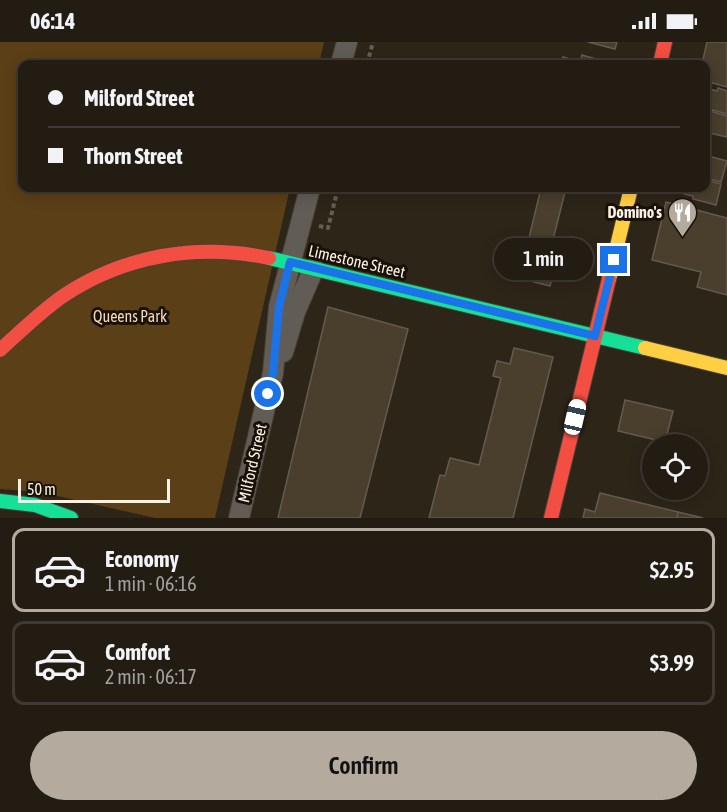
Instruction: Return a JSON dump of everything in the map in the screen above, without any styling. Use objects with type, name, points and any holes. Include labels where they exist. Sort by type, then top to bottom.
[{"type":"main road","points":[[661,60],[665,42]]},
{"type":"main road","points":[[551,518],[630,192]]},
{"type":"main road","name":"Limestone Street","points":[[0,350],[42,312],[88,282],[123,267],[165,256],[215,251],[290,262],[727,368]]},
{"type":"main road","points":[[0,501],[35,505],[71,518]]},
{"type":"street","points":[[342,60],[347,42]]},
{"type":"street","name":"Milford Street","points":[[239,518],[273,373],[279,307],[309,192]]},
{"type":"street","name":"Milford Street","points":[[273,373],[314,268]]},
{"type":"path","points":[[369,60],[373,42]]},
{"type":"path","points":[[328,228],[337,192]]},
{"type":"green space","name":"Queens Park","points":[[0,42],[324,42],[320,60],[18,60],[18,192],[289,192],[215,518],[155,518],[40,492],[0,489]]},
{"type":"building","points":[[588,42],[617,42],[615,49]]},
{"type":"building","points":[[707,42],[727,42],[727,87],[710,82],[710,60],[703,60]]},
{"type":"building","points":[[582,55],[600,60],[581,60]]},
{"type":"building","points":[[718,88],[727,91],[727,114],[713,110],[713,112],[727,116],[727,137],[710,133],[710,89],[717,91]]},
{"type":"building","points":[[710,156],[727,161],[721,182],[710,179]]},
{"type":"building","points":[[710,181],[721,184],[716,205],[693,199],[693,196],[684,194],[684,192],[710,192]]},
{"type":"building","points":[[540,192],[565,192],[550,252],[558,254],[550,286],[526,280],[529,266],[520,264],[524,245],[527,246]]},
{"type":"building","points":[[666,202],[727,218],[727,295],[697,287],[701,272],[652,260]]},
{"type":"building","points":[[328,307],[408,329],[360,518],[278,518]]},
{"type":"building","points":[[514,348],[553,357],[513,518],[429,518],[440,475],[445,476],[450,458],[479,465],[501,378],[493,376],[497,361],[510,364]]},
{"type":"building","points":[[625,400],[673,411],[667,434],[642,434],[642,437],[618,431]]},
{"type":"building","points":[[600,493],[678,512],[677,518],[583,518],[585,509],[595,512]]},
{"type":"building","points":[[678,512],[703,518],[677,518]]},
{"type":"traffic: fast","points":[[269,258],[645,348]]},
{"type":"traffic: fast","points":[[0,501],[35,505],[71,518]]},
{"type":"traffic: slow","points":[[609,279],[630,192]]},
{"type":"traffic: slow","points":[[645,348],[727,368]]},
{"type":"traffic: jam","points":[[661,60],[665,42]]},
{"type":"traffic: jam","points":[[0,350],[38,315],[63,296],[86,282],[136,262],[162,256],[215,252],[269,258]]},
{"type":"traffic: jam","points":[[551,518],[609,279]]},
{"type":"place","name":"Domino's","points":[[683,238]]},
{"type":"route","points":[[268,394],[273,373],[279,307],[290,262],[595,336],[614,260]]}]
